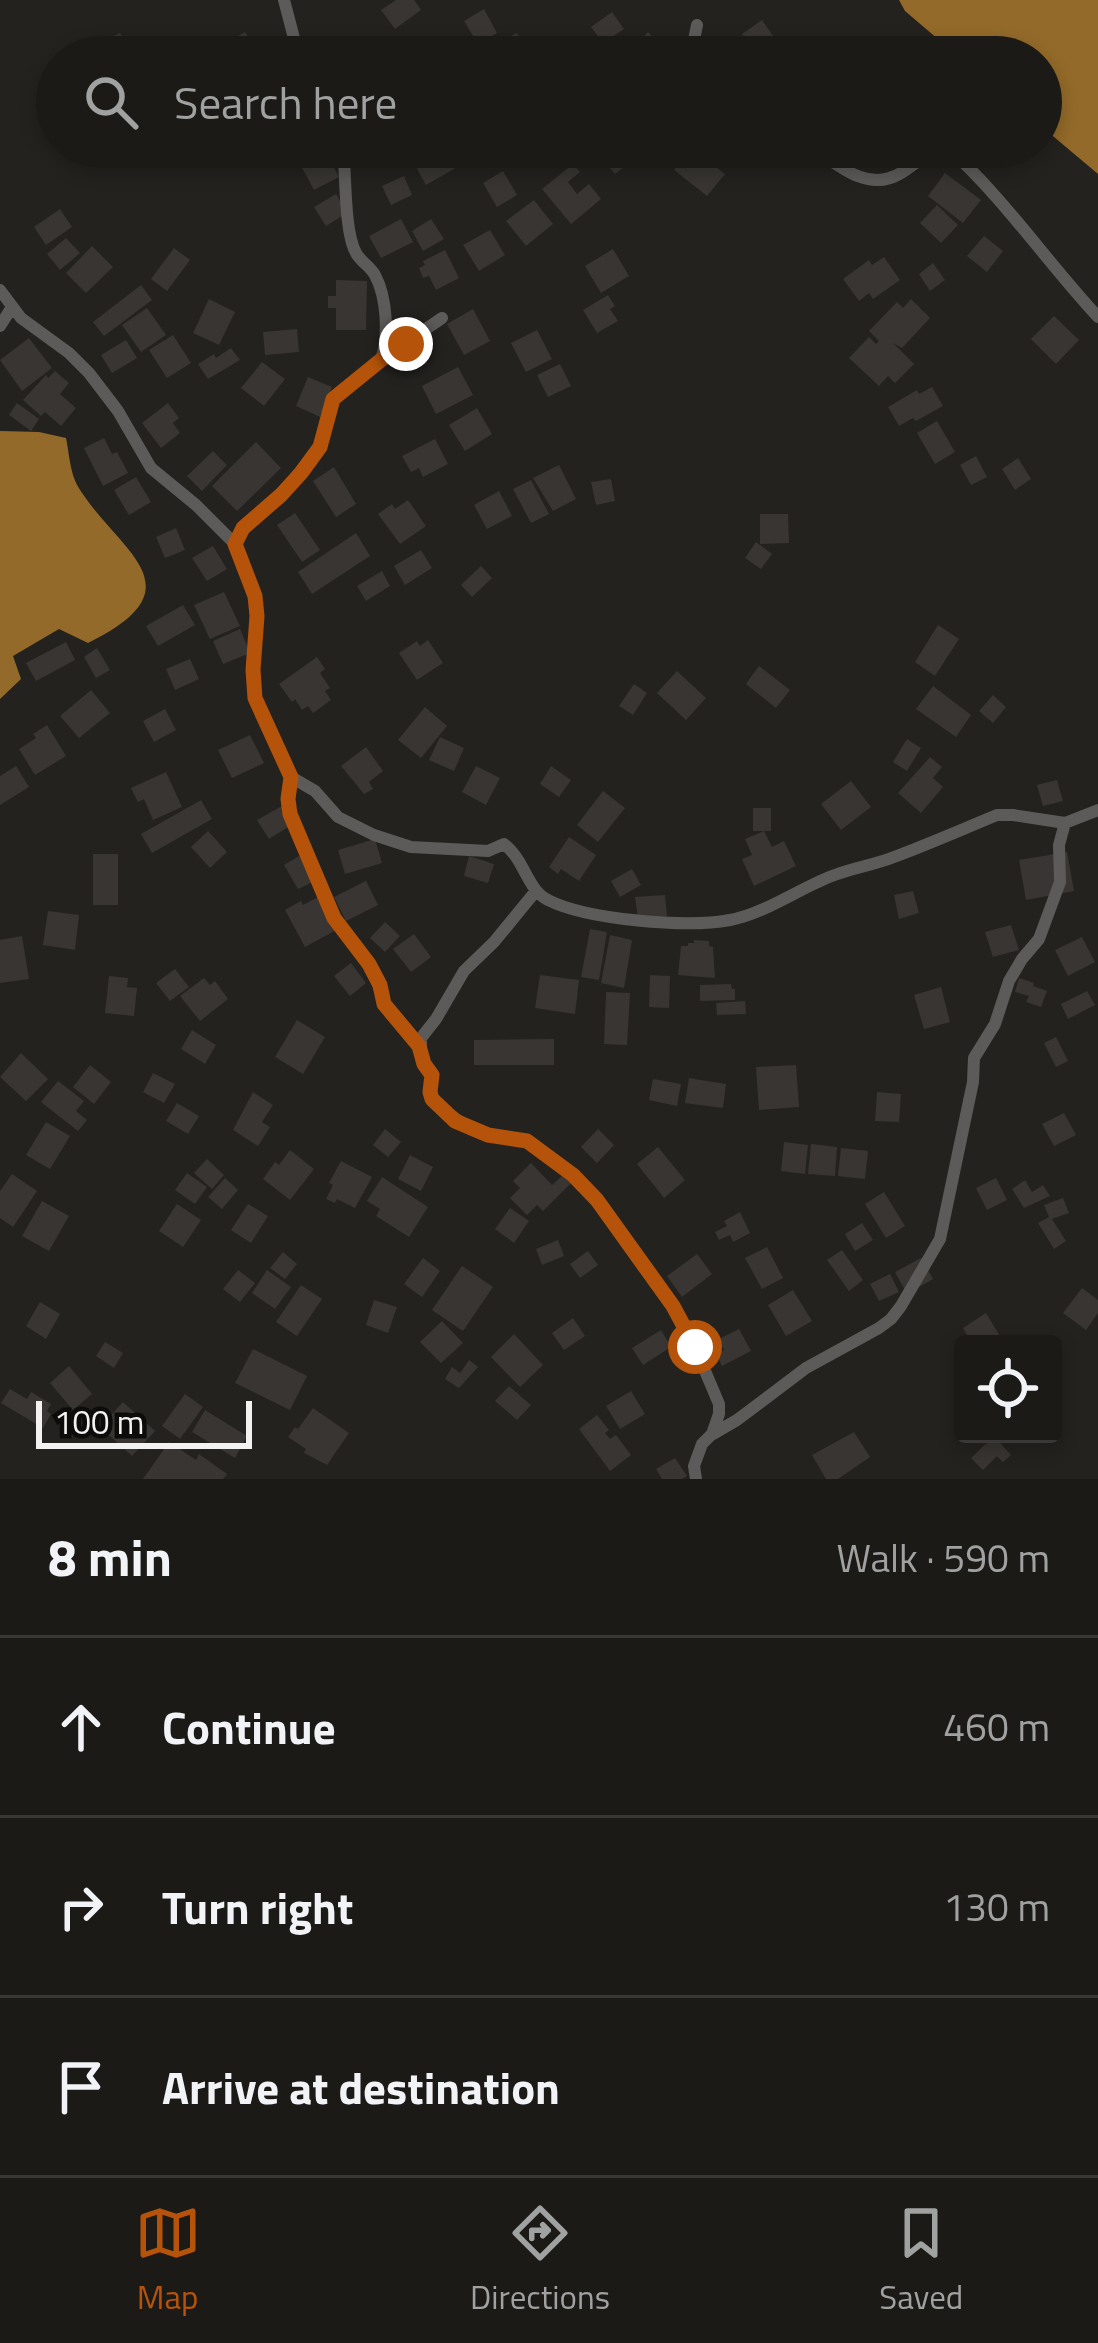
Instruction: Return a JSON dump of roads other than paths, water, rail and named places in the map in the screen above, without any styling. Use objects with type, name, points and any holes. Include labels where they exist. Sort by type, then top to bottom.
[{"type":"street","points":[[284,0],[293,36]]},
{"type":"street","points":[[695,36],[698,25]]},
{"type":"street","points":[[345,168],[356,253],[373,271],[382,293],[386,339],[381,360]]},
{"type":"street","points":[[843,168],[878,183],[908,168]]},
{"type":"street","points":[[966,168],[1023,226],[1098,316]]},
{"type":"street","points":[[0,290],[10,318],[79,363],[118,411],[151,468],[235,544],[255,596],[255,698],[291,777],[290,814],[325,901],[375,974],[384,1004],[419,1046],[432,1075],[430,1092],[445,1113],[470,1129],[527,1141],[573,1175],[597,1200],[673,1306],[695,1347],[718,1404],[712,1434]]},
{"type":"street","points":[[235,544],[243,528],[281,495],[320,447],[333,399],[442,318]]},
{"type":"street","points":[[291,777],[315,790],[338,817],[374,836],[411,848],[488,851],[503,844],[526,869],[535,892],[563,907],[639,922],[733,920],[833,875],[891,858],[997,815],[1065,823],[1098,810]]},
{"type":"street","points":[[696,1479],[697,1456],[712,1434],[806,1368],[891,1319],[940,1239],[974,1058],[995,1024],[1009,981],[1040,939],[1060,882],[1059,844],[1065,823]]},
{"type":"street","points":[[419,1046],[464,970],[535,892]]}]
